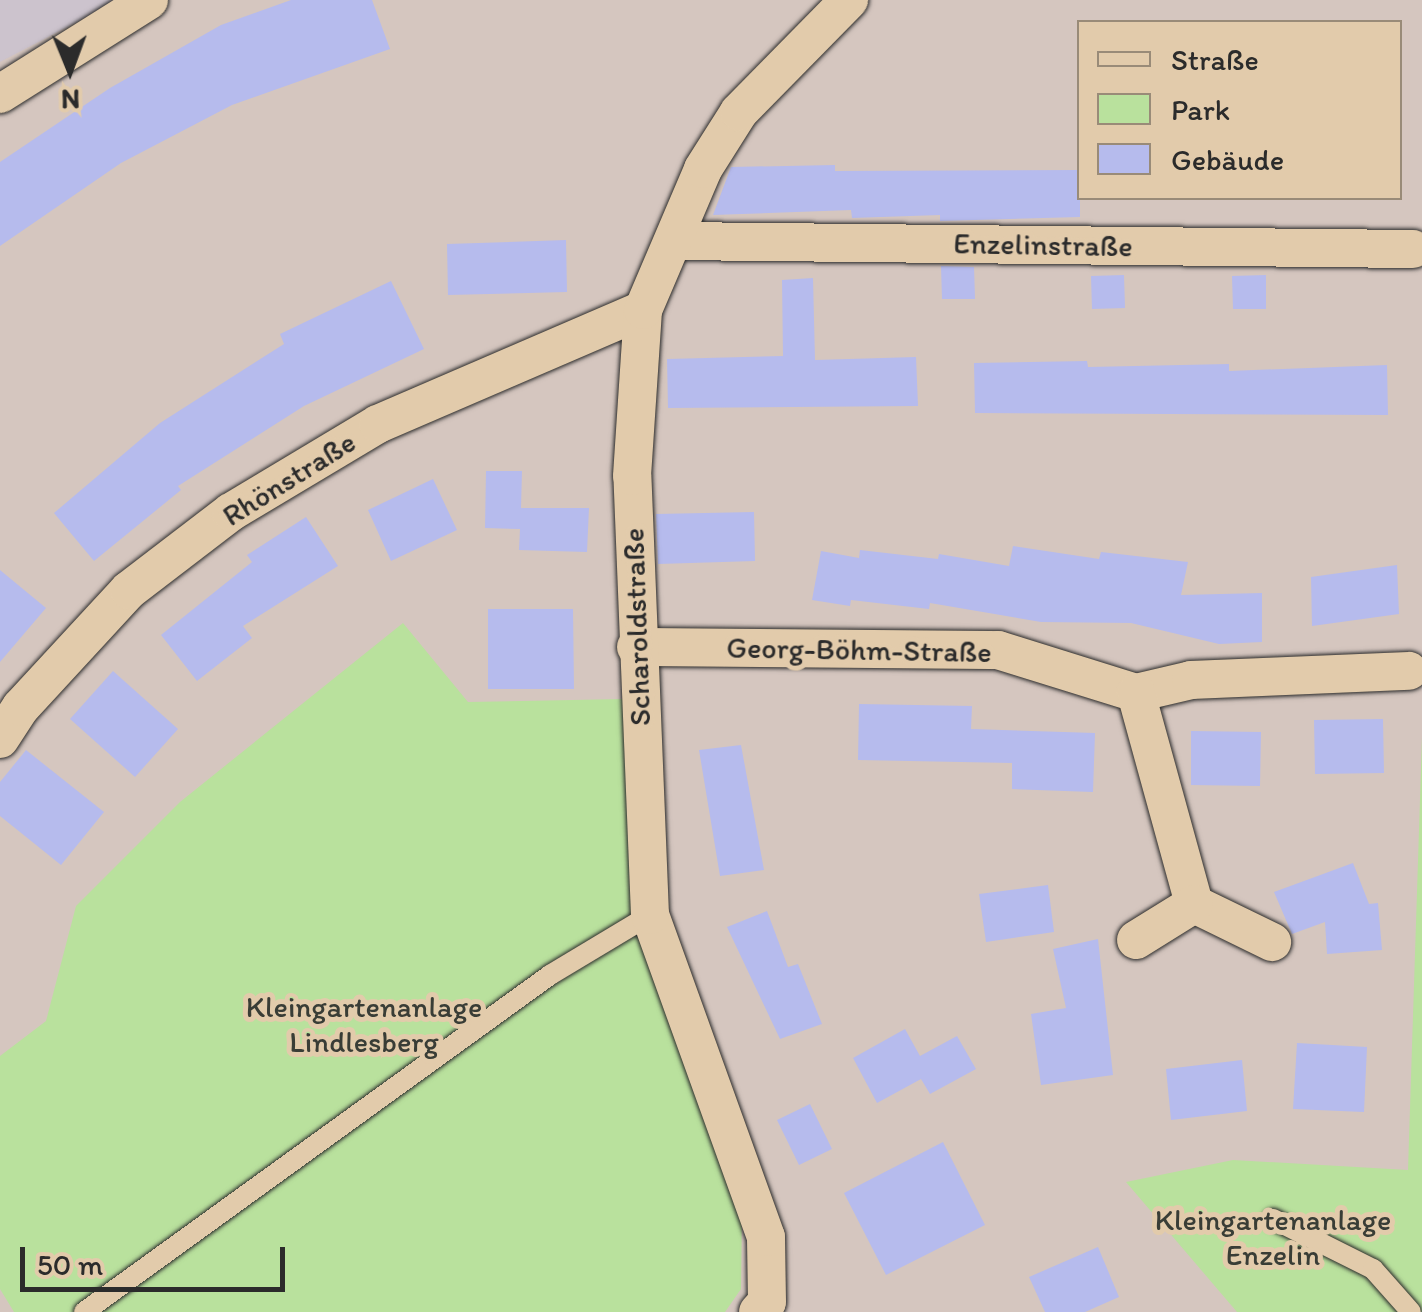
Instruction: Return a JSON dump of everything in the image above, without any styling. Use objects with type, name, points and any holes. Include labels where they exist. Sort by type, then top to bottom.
[{"type":"street","points":[[0,94],[149,0]]},
{"type":"street","name":"Scharoldstraße","points":[[769,1309],[766,1237],[650,914],[636,647],[632,476],[643,310],[704,169],[740,112],[850,0]]},
{"type":"street","name":"Enzelinstraße","points":[[674,241],[1413,249]]},
{"type":"street","name":"Rhönstraße","points":[[0,739],[21,707],[129,590],[231,512],[378,424],[643,310]]},
{"type":"street","name":"Georg-Böhm-Straße","points":[[636,647],[998,650],[1136,693]]},
{"type":"street","points":[[1272,942],[1194,904],[1136,693],[1191,680],[1410,672]]},
{"type":"street","points":[[1136,940],[1194,904]]},
{"type":"lane","points":[[84,1312],[550,974],[650,914]]},
{"type":"lane","points":[[1273,1219],[1374,1269],[1411,1312]]},
{"type":"shaded area","points":[[0,0],[119,0],[0,62]]},
{"type":"green space","name":"Kleingartenanlage Lindlesberg","points":[[403,623],[468,702],[624,699],[634,922],[742,1212],[741,1289],[725,1312],[14,1312],[0,1289],[0,1056],[46,1021],[76,906],[180,802]]},
{"type":"green space","name":"Kleingartenanlage Enzelin","points":[[1422,737],[1422,1312],[1237,1312],[1126,1182],[1233,1160],[1408,1170]]},
{"type":"building","points":[[291,0],[372,0],[390,49],[232,105],[121,163],[0,246],[0,162],[110,88],[221,25]]},
{"type":"building","points":[[835,165],[835,171],[1077,170],[1080,217],[940,221],[940,215],[852,218],[851,210],[713,215],[731,167]]},
{"type":"building","points":[[566,240],[567,292],[448,295],[447,244]]},
{"type":"building","points":[[941,266],[974,267],[975,299],[942,299]]},
{"type":"building","points":[[1124,275],[1125,308],[1092,309],[1091,276]]},
{"type":"building","points":[[1266,275],[1266,309],[1233,309],[1232,276]]},
{"type":"building","points":[[813,278],[815,360],[916,357],[918,406],[668,408],[667,359],[783,356],[782,280]]},
{"type":"building","points":[[391,281],[424,349],[304,406],[178,486],[181,490],[94,561],[54,513],[160,423],[284,344],[280,334]]},
{"type":"building","points":[[1087,361],[1088,367],[1229,364],[1229,371],[1387,365],[1388,415],[975,413],[974,363]]},
{"type":"building","points":[[486,471],[522,471],[521,508],[589,508],[587,552],[519,550],[520,529],[485,528]]},
{"type":"building","points":[[433,479],[457,530],[391,561],[368,510]]},
{"type":"building","points":[[754,512],[755,561],[658,564],[656,514]]},
{"type":"building","points":[[306,517],[338,566],[243,626],[252,638],[197,681],[161,635],[252,562],[247,555]]},
{"type":"building","points":[[1013,546],[1099,559],[1101,552],[1188,562],[1181,595],[1262,593],[1262,642],[1219,644],[1131,623],[1041,622],[930,603],[929,609],[851,600],[850,606],[812,600],[821,551],[859,558],[860,550],[938,559],[939,554],[1009,566]]},
{"type":"building","points":[[1397,565],[1399,614],[1312,626],[1311,577]]},
{"type":"building","points":[[0,570],[46,608],[0,662]]},
{"type":"building","points":[[488,609],[573,609],[574,689],[488,689]]},
{"type":"building","points":[[113,671],[178,729],[135,777],[70,719]]},
{"type":"building","points":[[859,704],[972,706],[971,729],[1095,733],[1093,792],[1012,789],[1012,763],[858,760]]},
{"type":"building","points":[[1383,719],[1384,773],[1315,774],[1314,720]]},
{"type":"building","points":[[1191,731],[1261,732],[1260,786],[1191,785]]},
{"type":"building","points":[[741,745],[764,870],[720,876],[699,750]]},
{"type":"building","points":[[26,750],[104,812],[61,865],[0,816],[0,782]]},
{"type":"building","points":[[1353,863],[1369,904],[1378,903],[1382,950],[1327,954],[1325,922],[1292,934],[1274,892]]},
{"type":"building","points":[[1048,885],[1054,932],[986,942],[979,894]]},
{"type":"building","points":[[767,911],[788,967],[798,964],[822,1024],[780,1039],[727,927]]},
{"type":"building","points":[[1098,939],[1113,1075],[1041,1085],[1031,1014],[1066,1008],[1053,949]]},
{"type":"building","points":[[905,1029],[920,1056],[957,1036],[976,1069],[930,1094],[921,1079],[877,1103],[853,1058]]},
{"type":"building","points":[[1297,1043],[1367,1047],[1364,1112],[1293,1109]]},
{"type":"building","points":[[1242,1060],[1247,1111],[1171,1120],[1166,1069]]},
{"type":"building","points":[[810,1104],[832,1149],[799,1165],[777,1120]]},
{"type":"building","points":[[943,1142],[985,1225],[886,1275],[844,1193]]},
{"type":"building","points":[[1098,1247],[1119,1297],[1085,1312],[1045,1312],[1029,1277]]}]
